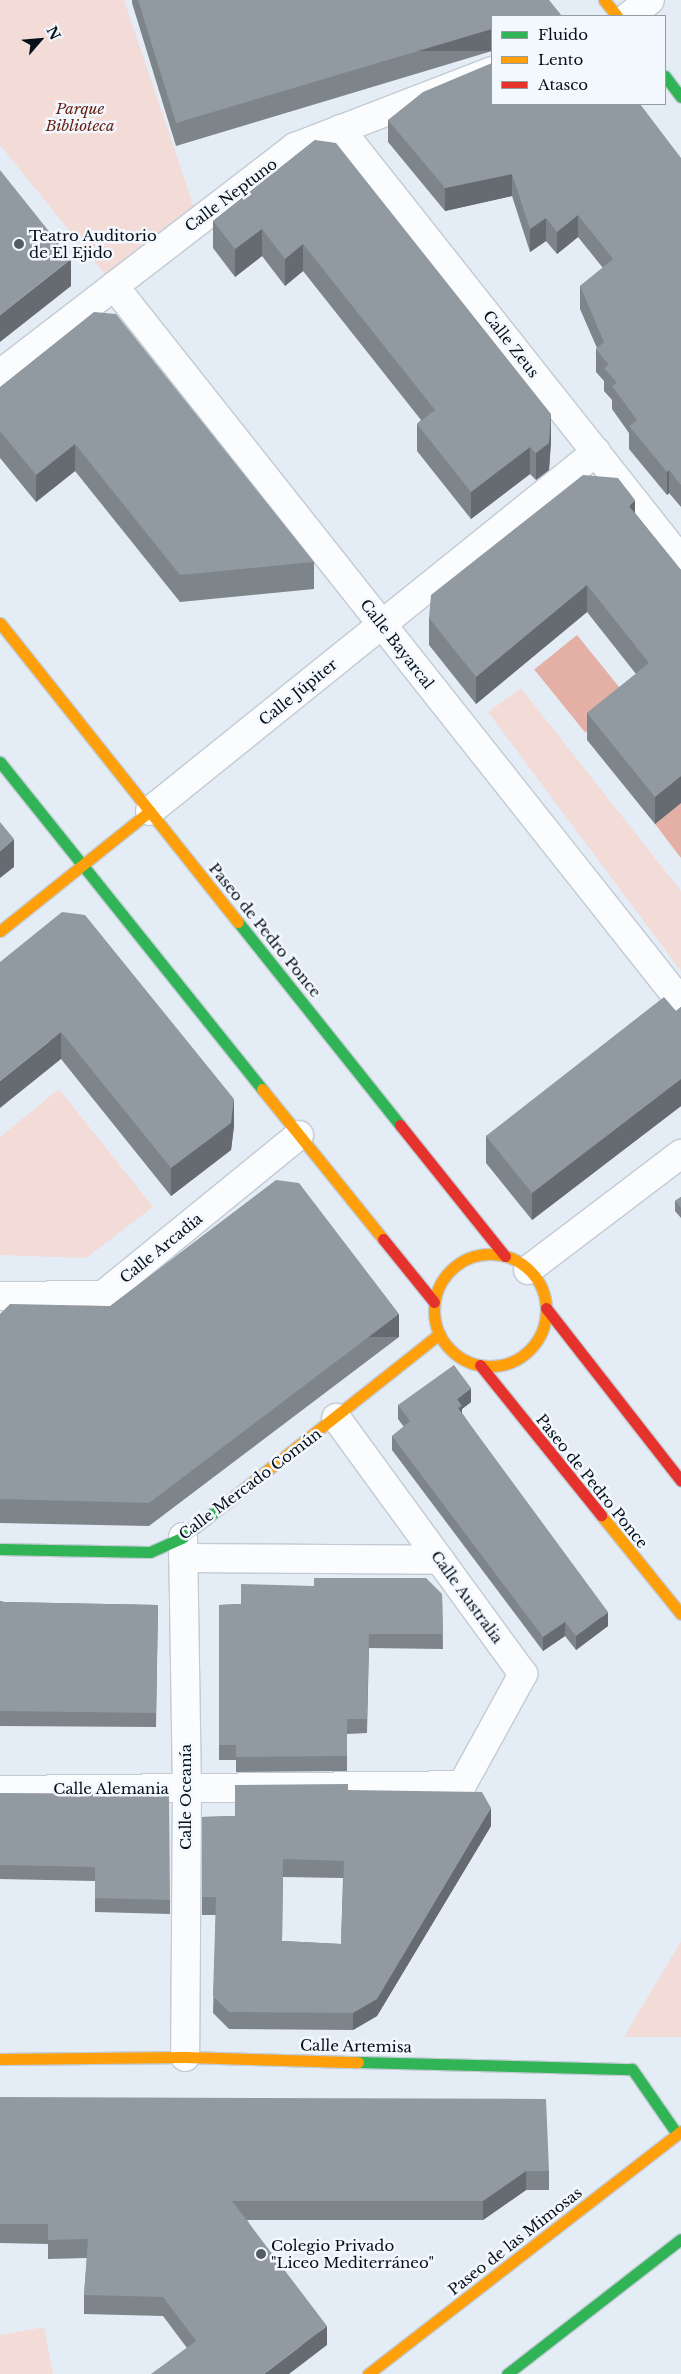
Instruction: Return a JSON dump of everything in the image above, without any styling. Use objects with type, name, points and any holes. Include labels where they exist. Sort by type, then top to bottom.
[{"type":"main road","points":[[604,0],[616,15]]},
{"type":"main road","points":[[666,77],[681,97]]},
{"type":"main road","name":"Paseo de Pedro Ponce","points":[[0,623],[517,1263]]},
{"type":"main road","points":[[0,762],[434,1302]]},
{"type":"main road","name":"Calle Júpiter","points":[[0,931],[150,811]]},
{"type":"main road","points":[[546,1308],[540,1332],[526,1352],[512,1361],[480,1365],[450,1349],[439,1334],[434,1302],[440,1284],[451,1269],[467,1258],[487,1254],[517,1263],[538,1281],[546,1308],[681,1481]]},
{"type":"main road","name":"Calle Mercado Común","points":[[0,1549],[150,1552],[183,1548],[336,1418],[439,1334]]},
{"type":"main road","name":"Paseo de Pedro Ponce","points":[[480,1365],[681,1614]]},
{"type":"main road","name":"Calle Artemisa","points":[[0,2059],[185,2057],[632,2069],[679,2132]]},
{"type":"main road","name":"Paseo de las Mimosas","points":[[368,2374],[679,2132]]},
{"type":"main road","points":[[507,2374],[681,2239]]},
{"type":"street","points":[[630,15],[650,0]]},
{"type":"street","name":"Calle Neptuno","points":[[0,374],[295,146],[491,71]]},
{"type":"street","name":"Calle Zeus","points":[[340,129],[681,560]]},
{"type":"street","name":"Calle Bayarcal","points":[[114,286],[681,1002]]},
{"type":"street","name":"Calle Júpiter","points":[[150,811],[596,452]]},
{"type":"street","name":"Calle Arcadia","points":[[0,1296],[102,1295],[299,1135]]},
{"type":"street","points":[[517,1263],[681,1154]]},
{"type":"street","name":"Calle Australia","points":[[336,1418],[524,1674],[462,1785]]},
{"type":"street","name":"Calle Mercado Común","points":[[183,1548],[440,1560]]},
{"type":"street","name":"Calle Oceanía","points":[[183,1548],[187,1789],[185,2057]]},
{"type":"street","name":"Calle Alemania","points":[[0,1790],[462,1785]]},
{"type":"green space","name":"Parque Biblioteca","points":[[0,0],[124,0],[198,219],[114,286],[0,145]]},
{"type":"green space","points":[[521,688],[681,891],[681,971],[488,712]]},
{"type":"green space","points":[[59,1089],[153,1207],[86,1258],[0,1255],[0,1137]]},
{"type":"green space","points":[[681,1941],[681,2037],[624,2037]]},
{"type":"green space","points":[[44,2327],[53,2374],[0,2374],[0,2335]]},
{"type":"shaded area","points":[[577,635],[628,698],[585,733],[534,670]]},
{"type":"shaded area","points":[[681,803],[681,858],[655,824]]},
{"type":"building","points":[[138,0],[549,0],[561,15],[491,15],[491,29],[176,123]]},
{"type":"building","points":[[491,63],[491,105],[641,105],[681,158],[681,485],[669,470],[667,472],[629,426],[637,420],[612,386],[617,383],[604,368],[609,365],[596,349],[604,342],[580,286],[613,259],[578,215],[557,232],[546,218],[530,229],[512,174],[445,188],[388,120],[423,92]]},
{"type":"building","points":[[315,140],[336,143],[551,414],[549,443],[536,453],[530,447],[471,492],[417,424],[435,410],[303,244],[285,259],[262,229],[235,249],[213,221]]},
{"type":"building","name":"Teatro Auditorio de El Ejido","points":[[0,170],[71,259],[0,315]]},
{"type":"building","points":[[94,312],[116,314],[314,562],[180,575],[75,444],[36,475],[0,431],[0,387]]},
{"type":"building","points":[[583,475],[618,478],[635,500],[629,506],[681,570],[681,776],[655,797],[587,713],[649,663],[587,585],[476,677],[429,618],[431,595]]},
{"type":"building","points":[[0,822],[14,839],[0,851]]},
{"type":"building","points":[[62,912],[85,915],[234,1099],[231,1123],[171,1168],[61,1032],[0,1081],[0,962]]},
{"type":"building","points":[[664,997],[676,1011],[681,1007],[681,1079],[532,1193],[486,1136]]},
{"type":"building","points":[[276,1180],[299,1183],[399,1314],[149,1503],[0,1499],[0,1314],[10,1304],[110,1306]]},
{"type":"building","points":[[681,1197],[681,1208],[675,1201]]},
{"type":"building","points":[[454,1365],[471,1388],[457,1399],[462,1406],[458,1408],[608,1612],[576,1636],[565,1622],[543,1637],[392,1436],[410,1421],[398,1405]]},
{"type":"building","points":[[314,1578],[426,1578],[442,1594],[443,1634],[369,1634],[367,1719],[347,1719],[347,1756],[236,1757],[236,1745],[219,1745],[219,1605],[241,1604],[241,1584],[314,1586]]},
{"type":"building","points":[[0,1601],[158,1605],[156,1713],[0,1711]]},
{"type":"building","points":[[348,1784],[348,1790],[482,1792],[491,1808],[377,1999],[353,2013],[229,2012],[213,1996],[216,1897],[202,1897],[202,1817],[235,1816],[235,1785]],"holes":[[[283,1859],[344,1861],[341,1944],[282,1941]]]},
{"type":"building","points":[[0,1793],[169,1794],[170,1900],[95,1898],[95,1867],[0,1865]]},
{"type":"building","points":[[0,2097],[546,2099],[549,2171],[526,2171],[483,2201],[232,2201],[327,2326],[264,2374],[151,2374],[196,2341],[163,2297],[84,2295],[88,2239],[48,2240],[48,2224],[0,2224]]},
{"type":"traffic: fast","points":[[666,77],[681,97]]},
{"type":"traffic: fast","points":[[0,762],[262,1089]]},
{"type":"traffic: fast","points":[[238,922],[400,1125]]},
{"type":"traffic: fast","points":[[0,1549],[150,1552],[183,1537],[245,1488]]},
{"type":"traffic: fast","points":[[358,2062],[632,2069],[677,2134]]},
{"type":"traffic: fast","points":[[507,2374],[681,2239]]},
{"type":"traffic: slow","points":[[604,0],[616,15]]},
{"type":"traffic: slow","points":[[0,623],[238,922]]},
{"type":"traffic: slow","points":[[0,931],[150,811]]},
{"type":"traffic: slow","points":[[262,1089],[383,1239]]},
{"type":"traffic: slow","points":[[490,1254],[511,1259],[529,1271],[541,1289],[546,1310],[541,1331],[529,1349],[511,1361],[490,1366],[469,1361],[451,1349],[439,1331],[434,1310],[439,1289],[451,1271],[469,1259],[490,1254]]},
{"type":"traffic: slow","points":[[245,1488],[439,1334]]},
{"type":"traffic: slow","points":[[601,1515],[681,1614]]},
{"type":"traffic: slow","points":[[0,2059],[185,2057],[358,2062]]},
{"type":"traffic: slow","points":[[368,2374],[681,2131]]},
{"type":"traffic: jam","points":[[400,1125],[505,1256]]},
{"type":"traffic: jam","points":[[383,1239],[434,1302]]},
{"type":"traffic: jam","points":[[546,1308],[681,1481]]},
{"type":"traffic: jam","points":[[480,1365],[601,1515]]},
{"type":"place","name":"Teatro Auditorio de El Ejido","points":[[19,244]]},
{"type":"place","name":"Colegio Privado \"Liceo Mediterráneo\"","points":[[261,2254]]}]
